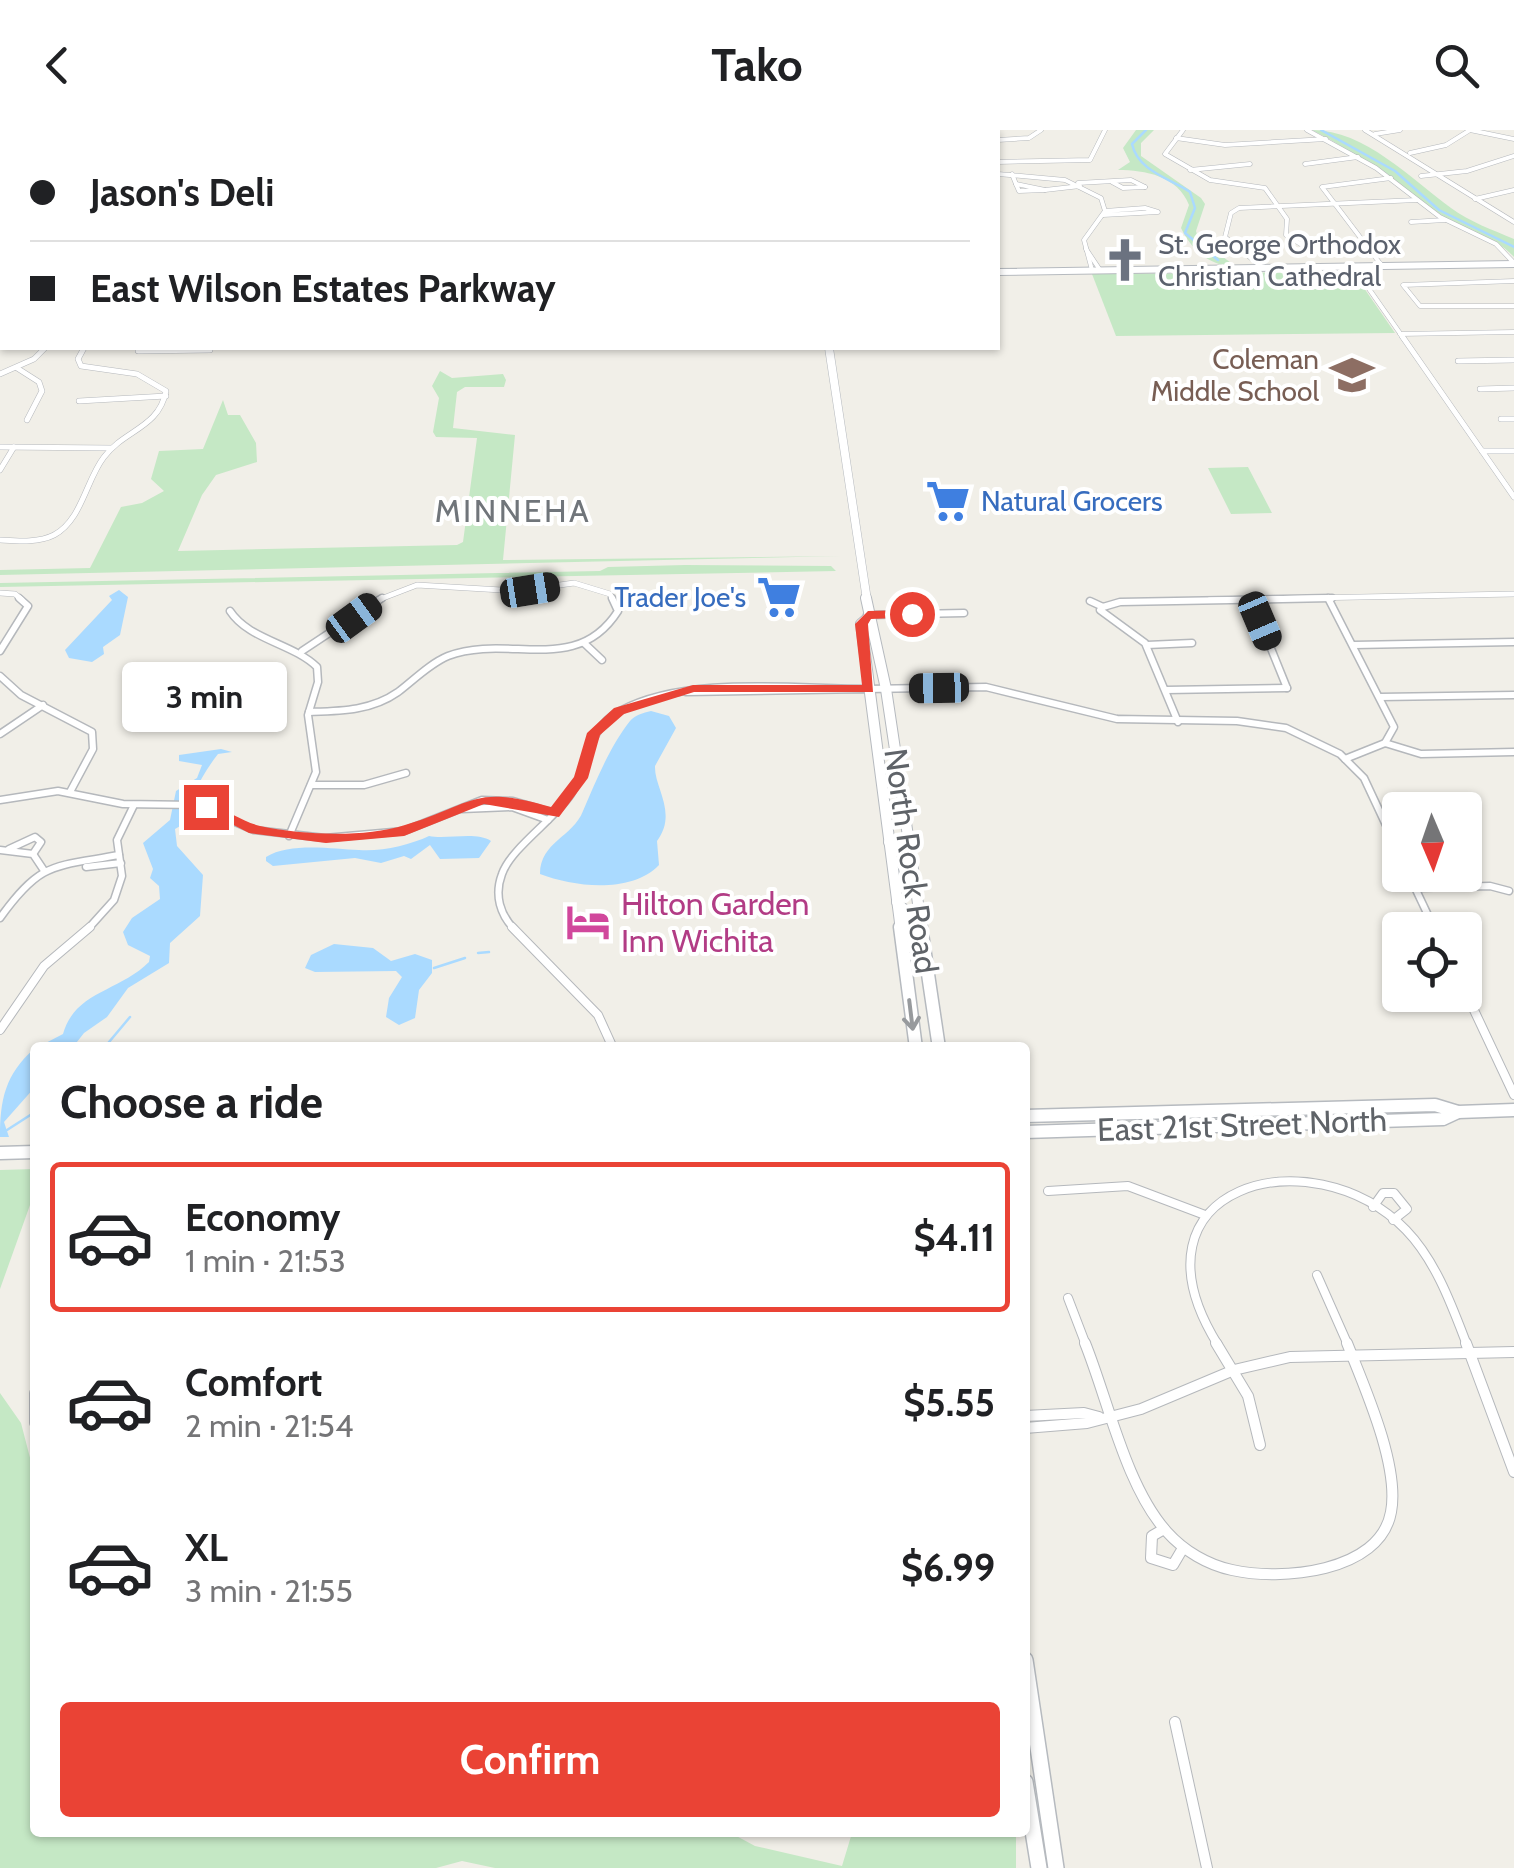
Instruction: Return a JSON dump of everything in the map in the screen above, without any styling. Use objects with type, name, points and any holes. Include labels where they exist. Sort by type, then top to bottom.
[{"type":"main road","points":[[1000,272],[1514,264]]},
{"type":"main road","name":"North Rock Road","points":[[829,350],[868,616],[886,689],[938,1042]]},
{"type":"main road","name":"North Rock Road","points":[[868,616],[862,624],[869,689],[915,1042]]},
{"type":"main road","points":[[889,842],[900,845],[907,885],[916,888]]},
{"type":"main road","points":[[897,902],[906,912],[913,941],[924,948]]},
{"type":"main road","name":"East 21st Street North","points":[[1030,1116],[1434,1105],[1458,1112],[1514,1110]]},
{"type":"main road","name":"East 21st Street North","points":[[1030,1132],[1443,1119],[1458,1112]]},
{"type":"main road","points":[[0,1153],[30,1152]]},
{"type":"main road","points":[[1030,1694],[1056,1868]]},
{"type":"main road","points":[[1030,1813],[1039,1868]]},
{"type":"street","points":[[1000,140],[1028,138],[1041,130]]},
{"type":"street","points":[[1000,162],[1092,159],[1094,144],[1105,130]]},
{"type":"street","points":[[1183,130],[1165,154],[1223,184],[1265,188],[1287,219],[1286,236],[1310,250]]},
{"type":"street","points":[[1307,130],[1391,178],[1445,220],[1496,244],[1514,264]]},
{"type":"street","points":[[1366,130],[1410,153],[1514,222]]},
{"type":"street","points":[[1374,134],[1400,130]]},
{"type":"street","points":[[1410,153],[1446,145],[1470,130],[1514,139]]},
{"type":"street","points":[[1175,138],[1225,145],[1326,140]]},
{"type":"street","points":[[1421,176],[1514,156]]},
{"type":"street","points":[[1305,164],[1358,158]]},
{"type":"street","points":[[1190,170],[1250,164]]},
{"type":"street","points":[[1001,174],[1078,184],[1101,198],[1104,213]]},
{"type":"street","points":[[1012,174],[1023,192],[1110,180],[1124,188],[1145,187]]},
{"type":"street","points":[[1382,266],[1323,185],[1391,178]]},
{"type":"street","points":[[1474,198],[1514,190]]},
{"type":"street","points":[[1262,268],[1226,237],[1226,226],[1239,208],[1417,200]]},
{"type":"street","points":[[1096,270],[1084,240],[1104,213],[1144,208],[1158,212],[1104,213]]},
{"type":"street","points":[[1411,222],[1445,220]]},
{"type":"street","points":[[1353,266],[1514,497]]},
{"type":"street","points":[[1514,281],[1406,283],[1420,306],[1514,306]]},
{"type":"street","points":[[1400,334],[1514,332]]},
{"type":"street","points":[[0,374],[17,368],[42,350]]},
{"type":"street","points":[[0,540],[52,536],[68,520],[110,448],[152,422],[165,406],[166,396],[156,380],[123,370],[81,366],[78,359],[83,350]]},
{"type":"street","points":[[123,370],[138,350]]},
{"type":"street","points":[[1458,361],[1514,360]]},
{"type":"street","points":[[17,368],[40,385],[41,395],[27,420]]},
{"type":"street","points":[[1480,389],[1514,388]]},
{"type":"street","points":[[79,402],[166,396]]},
{"type":"street","points":[[1501,420],[1514,419]]},
{"type":"street","points":[[0,470],[14,447]]},
{"type":"street","points":[[0,448],[110,448]]},
{"type":"street","points":[[1482,451],[1514,451]]},
{"type":"street","points":[[302,651],[386,595],[417,585],[518,591],[586,584],[610,594],[618,611],[608,630],[584,643],[556,650],[474,650],[447,656],[375,704],[309,712]]},
{"type":"street","points":[[0,593],[18,596],[26,602],[26,612],[0,651]]},
{"type":"street","points":[[1090,601],[1103,608],[1120,602],[1514,594]]},
{"type":"street","points":[[1328,597],[1394,727],[1385,744]]},
{"type":"street","points":[[1251,599],[1287,688],[1296,695]]},
{"type":"street","points":[[1103,608],[1100,610],[1147,645],[1178,722]]},
{"type":"street","points":[[230,611],[238,623],[302,651],[319,674],[309,712],[316,762],[311,786],[288,836]]},
{"type":"street","points":[[868,616],[964,612]]},
{"type":"street","points":[[1354,646],[1514,642]]},
{"type":"street","points":[[584,643],[602,660]]},
{"type":"street","points":[[1147,645],[1192,643]]},
{"type":"street","points":[[0,676],[22,695],[84,726],[95,739],[70,792]]},
{"type":"street","points":[[610,1042],[598,1015],[502,913],[502,872],[573,792],[594,733],[640,702],[686,692],[986,687],[1117,719],[1237,721],[1286,728],[1310,737],[1345,759],[1364,778],[1382,816]]},
{"type":"street","points":[[1166,690],[1287,688]]},
{"type":"street","points":[[1380,698],[1514,695]]},
{"type":"street","points":[[0,734],[43,706]]},
{"type":"street","points":[[1345,759],[1385,744],[1421,754],[1514,752]]},
{"type":"street","points":[[311,786],[364,785],[406,774]]},
{"type":"street","points":[[0,800],[40,792],[70,792],[134,805],[195,804],[217,810],[241,826],[288,836],[390,834],[441,820],[462,809],[512,807],[551,816]]},
{"type":"street","points":[[0,1030],[44,966],[107,910],[120,888],[118,840],[134,805]]},
{"type":"street","points":[[4,849],[35,837],[42,842],[33,854]]},
{"type":"street","points":[[4,849],[33,854],[43,869]]},
{"type":"street","points":[[0,918],[26,882],[43,869],[120,859]]},
{"type":"street","points":[[1482,886],[1509,891]]},
{"type":"street","points":[[1475,1012],[1514,1095]]},
{"type":"street","points":[[1260,1445],[1256,1409],[1197,1308],[1187,1259],[1192,1235],[1205,1215],[1230,1194],[1281,1182],[1315,1183],[1373,1207],[1419,1245],[1514,1472]]},
{"type":"street","points":[[1048,1192],[1128,1186],[1205,1215]]},
{"type":"street","points":[[1373,1207],[1382,1193],[1394,1193],[1407,1210],[1393,1220]]},
{"type":"street","points":[[1068,1298],[1141,1492],[1164,1529],[1184,1548],[1234,1571],[1287,1571],[1350,1561],[1366,1553],[1388,1527],[1391,1480],[1350,1356],[1317,1275]]},
{"type":"street","points":[[1030,1428],[1087,1423],[1141,1409],[1234,1370],[1290,1358],[1514,1352]]},
{"type":"street","points":[[1030,1416],[1084,1412],[1099,1417]]},
{"type":"street","points":[[1164,1529],[1152,1536],[1151,1558],[1173,1565],[1184,1548]]},
{"type":"street","points":[[1175,1722],[1206,1868]]},
{"type":"green space","points":[[1136,130],[1154,130],[1141,143],[1141,156],[1201,198],[1205,204],[1196,231],[1198,238],[1235,266],[1210,260],[1190,243],[1181,228],[1189,205],[1177,187],[1149,173],[1118,170],[1130,162],[1123,148]]},
{"type":"green space","points":[[1312,130],[1332,132],[1369,147],[1458,213],[1514,239],[1514,257],[1498,243],[1441,215],[1363,160]]},
{"type":"green space","points":[[1353,272],[1395,333],[1116,336],[1092,274]]},
{"type":"green space","points":[[440,371],[452,378],[503,374],[506,380],[504,387],[465,387],[457,392],[453,428],[515,435],[503,560],[841,556],[0,575],[0,570],[90,568],[121,507],[142,503],[164,491],[151,479],[159,451],[203,449],[223,400],[228,415],[240,415],[256,443],[257,462],[216,475],[202,495],[178,551],[457,545],[463,542],[477,438],[436,437],[433,432],[439,398],[432,386]]},
{"type":"green space","points":[[1248,467],[1272,513],[1231,514],[1208,468]]},
{"type":"green space","points":[[831,566],[836,571],[0,587],[0,583],[600,571],[608,567]]},
{"type":"green space","points":[[30,1169],[30,1205],[0,1289],[0,1170]]},
{"type":"green space","points":[[0,1393],[21,1423],[30,1458],[30,1837],[738,1837],[755,1846],[842,1866],[851,1837],[1016,1837],[1016,1868],[495,1868],[462,1861],[436,1868],[0,1868]]},
{"type":"water","points":[[119,590],[128,597],[120,635],[103,647],[104,654],[92,662],[69,658],[65,650],[112,600],[109,596]]},
{"type":"water","points":[[651,711],[669,716],[676,728],[655,766],[665,811],[663,831],[657,841],[659,865],[647,874],[618,884],[585,885],[540,874],[545,854],[578,820],[623,731],[634,717]]},
{"type":"water","points":[[221,749],[232,752],[218,754],[197,788],[182,825],[175,829],[177,846],[203,875],[200,916],[170,943],[169,963],[128,988],[107,1017],[77,1042],[48,1042],[63,1034],[77,1009],[88,1000],[149,962],[150,956],[128,945],[123,932],[132,918],[160,899],[159,886],[150,878],[153,869],[143,843],[170,820],[176,791],[197,778],[202,765],[179,761],[179,755]]},
{"type":"water","points":[[429,836],[491,841],[479,858],[440,859],[430,845],[411,859],[404,856],[381,863],[355,858],[273,866],[266,861],[266,857],[287,849],[376,850]]},
{"type":"water","points":[[334,944],[373,948],[391,961],[415,954],[432,960],[432,973],[419,990],[415,1018],[399,1025],[386,1017],[389,998],[402,977],[396,971],[315,972],[305,968],[311,955]]},
{"type":"water","points":[[30,1053],[30,1093],[4,1122],[9,1137],[0,1137],[6,1088]]},
{"type":"waterway","points":[[1146,130],[1132,144],[1135,153],[1155,173],[1190,192],[1195,208],[1185,233],[1218,260]]},
{"type":"waterway","points":[[1321,130],[1395,171],[1439,210],[1514,247]]},
{"type":"waterway","points":[[478,953],[489,952]]},
{"type":"waterway","points":[[434,968],[465,958]]},
{"type":"waterway","points":[[109,1042],[130,1017]]},
{"type":"waterway","points":[[7,1130],[30,1115]]},
{"type":"place","name":"St. George Orthodox Christian Cathedral","points":[[1125,260]]},
{"type":"place","name":"Coleman Middle School","points":[[1352,375]]},
{"type":"place","name":"Natural Grocers","points":[[948,501]]},
{"type":"place","name":"Trader Joe's","points":[[779,597]]},
{"type":"place","name":"Hilton Garden Inn Wichita","points":[[588,922]]},
{"type":"district","name":"MINNEHA","points":[[513,511]]},
{"type":"route","points":[[206,807],[254,830],[326,838],[372,837],[404,831],[441,820],[469,803],[482,800],[529,804],[554,813],[581,778],[594,733],[619,711],[693,688],[869,689],[862,624],[868,615],[912,614]]}]
